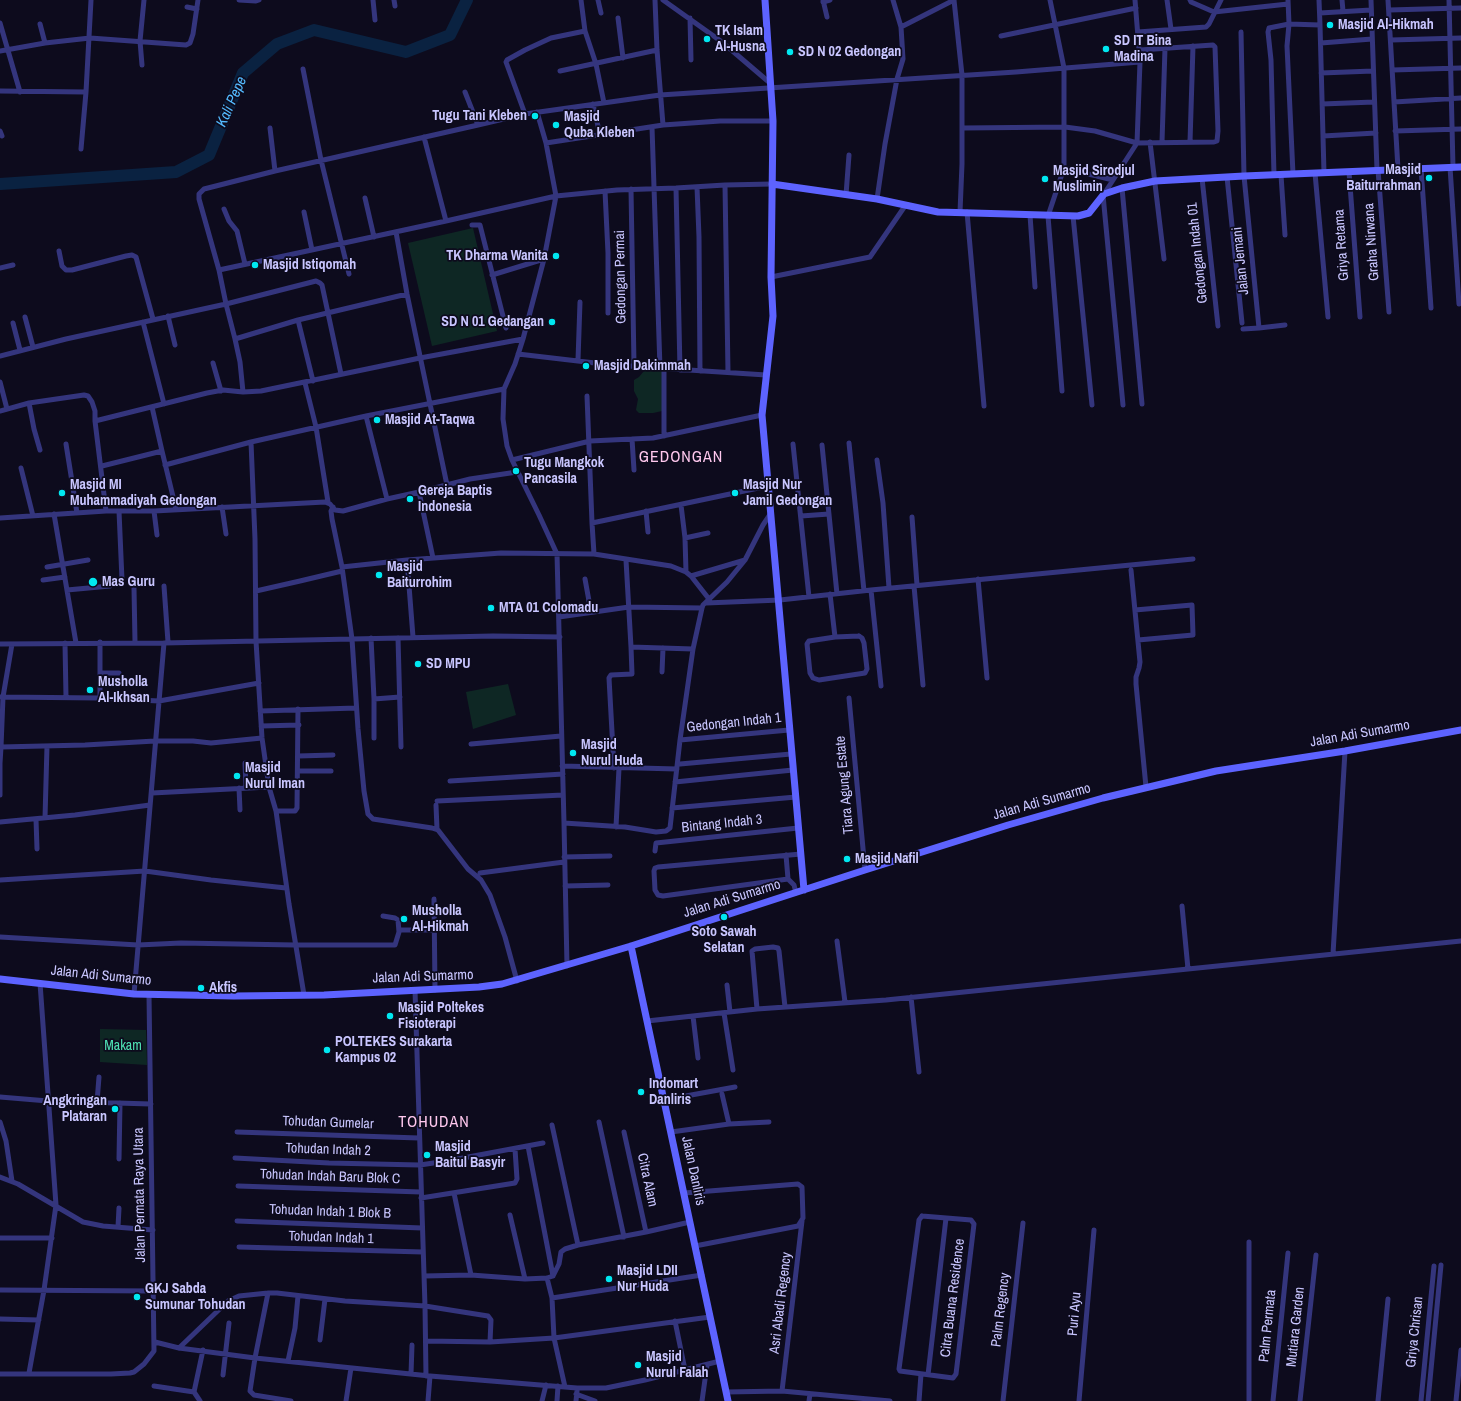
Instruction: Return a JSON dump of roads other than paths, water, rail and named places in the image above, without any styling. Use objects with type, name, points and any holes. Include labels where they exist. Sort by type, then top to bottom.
[{"type":"street","points":[[81,149],[90,38],[91,0]]},
{"type":"street","points":[[142,65],[140,41],[144,0]]},
{"type":"street","points":[[0,51],[45,43],[90,38],[182,45],[190,43],[193,34],[198,0]]},
{"type":"street","points":[[239,0],[259,0]]},
{"type":"street","points":[[373,0],[375,20]]},
{"type":"street","points":[[581,0],[585,32],[596,64],[604,103]]},
{"type":"street","points":[[598,0],[601,13]]},
{"type":"street","points":[[655,0],[663,125]]},
{"type":"street","points":[[663,0],[690,18],[728,47],[770,86]]},
{"type":"street","points":[[765,0],[773,121],[771,276],[773,316],[762,415],[780,600],[789,730],[804,890]]},
{"type":"street","points":[[827,17],[823,1],[830,0]]},
{"type":"street","points":[[877,199],[897,79],[903,59],[901,27],[893,0]]},
{"type":"street","points":[[901,27],[954,0],[962,75],[964,212],[984,406]]},
{"type":"street","points":[[1050,0],[1064,68],[1064,168],[1048,216],[1062,391]]},
{"type":"street","points":[[219,270],[556,196],[631,189],[772,184],[877,199],[928,211],[1083,216],[1089,213],[1137,143],[1140,50],[1135,0]]},
{"type":"street","points":[[1167,0],[1171,29]]},
{"type":"street","points":[[1190,0],[1191,2],[1214,12],[1288,2],[1289,24],[1287,46],[1293,174]]},
{"type":"street","points":[[1138,32],[1206,27],[1210,24],[1214,12],[1221,0]]},
{"type":"street","points":[[1319,0],[1324,173]]},
{"type":"street","points":[[1342,0],[1343,12]]},
{"type":"street","name":"Graha Nirwana","points":[[1370,0],[1378,170],[1389,312]]},
{"type":"street","points":[[1388,0],[1398,170]]},
{"type":"street","points":[[1448,0],[1459,304]]},
{"type":"street","points":[[186,7],[197,9]]},
{"type":"street","points":[[1000,36],[1136,8]]},
{"type":"street","points":[[1389,10],[1461,8]]},
{"type":"street","points":[[1320,13],[1371,10]]},
{"type":"street","points":[[618,18],[623,58]]},
{"type":"street","points":[[690,18],[691,60]]},
{"type":"street","points":[[0,23],[20,92]]},
{"type":"street","points":[[40,24],[45,43]]},
{"type":"street","points":[[1285,235],[1277,175],[1271,60],[1268,32],[1269,28],[1289,24],[1320,25]]},
{"type":"street","points":[[525,114],[506,66],[507,60],[551,38],[585,32]]},
{"type":"street","name":"Jalan Jemani","points":[[1241,32],[1244,176],[1260,328]]},
{"type":"street","points":[[1391,40],[1461,38]]},
{"type":"street","points":[[1321,43],[1372,40]]},
{"type":"street","points":[[962,128],[1065,127],[1095,131],[1137,143],[1217,141],[1215,47],[1212,45],[1140,50]]},
{"type":"street","points":[[1190,142],[1192,46]]},
{"type":"street","points":[[1162,142],[1165,48]]},
{"type":"street","points":[[560,71],[657,50]]},
{"type":"street","points":[[243,392],[236,339],[199,194],[204,189],[321,160],[525,114],[660,94],[1140,62]]},
{"type":"street","points":[[1392,70],[1461,68]]},
{"type":"street","points":[[303,69],[321,160],[349,274]]},
{"type":"street","points":[[1322,73],[1373,71]]},
{"type":"street","points":[[0,91],[86,92]]},
{"type":"street","points":[[465,92],[478,125]]},
{"type":"street","points":[[1394,102],[1461,98]]},
{"type":"street","points":[[1322,104],[1374,102]]},
{"type":"street","points":[[593,104],[600,135]]},
{"type":"street","points":[[537,112],[546,143],[556,196],[544,259],[523,339],[511,374],[504,389],[503,419],[507,446],[512,460],[557,554],[567,966]]},
{"type":"street","points":[[546,143],[652,126],[720,121],[773,121]]},
{"type":"street","points":[[652,126],[664,436]]},
{"type":"street","points":[[270,128],[275,171]]},
{"type":"street","points":[[1395,131],[1461,129]]},
{"type":"street","points":[[1323,136],[1376,133]]},
{"type":"street","points":[[424,137],[446,221]]},
{"type":"street","points":[[1150,142],[1164,259]]},
{"type":"street","points":[[846,195],[849,155]]},
{"type":"street","points":[[1103,194],[1122,188],[1155,181],[1455,167]]},
{"type":"street","points":[[1064,168],[1113,180]]},
{"type":"street","points":[[1421,168],[1431,308]]},
{"type":"street","name":"Griya Retama","points":[[1349,172],[1360,317]]},
{"type":"street","points":[[1315,173],[1328,317]]},
{"type":"street","points":[[1227,177],[1242,323]]},
{"type":"street","name":"Gedongan Indah 01","points":[[1202,178],[1218,326]]},
{"type":"street","points":[[725,185],[728,372]]},
{"type":"street","points":[[697,187],[700,371]]},
{"type":"street","points":[[676,188],[680,370]]},
{"type":"street","points":[[1122,188],[1142,404]]},
{"type":"street","name":"Gedongan Permai","points":[[631,189],[634,365]]},
{"type":"street","points":[[605,191],[608,252],[608,313]]},
{"type":"street","points":[[1103,194],[1123,405]]},
{"type":"street","points":[[365,198],[374,237]]},
{"type":"street","points":[[771,276],[820,268],[870,257],[905,206]]},
{"type":"street","points":[[224,209],[229,221],[237,231],[245,264]]},
{"type":"street","points":[[304,212],[312,250]]},
{"type":"street","points":[[1030,215],[1035,287]]},
{"type":"street","points":[[1073,216],[1092,405]]},
{"type":"street","points":[[472,225],[480,225],[506,328]]},
{"type":"street","points":[[396,232],[407,294],[447,485]]},
{"type":"street","points":[[59,251],[62,266],[66,270],[72,270],[126,256],[132,255],[136,257],[153,319]]},
{"type":"street","points":[[492,275],[544,259]]},
{"type":"street","points":[[0,268],[13,266]]},
{"type":"street","points":[[0,356],[153,319],[226,304],[316,281],[322,285],[341,374]]},
{"type":"street","points":[[236,339],[298,320],[407,294]]},
{"type":"street","points":[[578,360],[580,302]]},
{"type":"street","points":[[168,316],[175,345]]},
{"type":"street","points":[[25,317],[33,347]]},
{"type":"street","points":[[298,320],[312,381]]},
{"type":"street","points":[[143,322],[164,404]]},
{"type":"street","points":[[13,323],[20,350]]},
{"type":"street","points":[[1243,330],[1285,325]]},
{"type":"street","points":[[96,421],[220,391],[260,391],[305,383],[420,358],[523,339]]},
{"type":"street","points":[[518,354],[612,365],[766,375]]},
{"type":"street","points":[[213,363],[220,391]]},
{"type":"street","points":[[0,382],[7,409]]},
{"type":"street","points":[[305,383],[316,427],[328,502],[337,511],[343,511],[387,499],[470,480],[517,472]]},
{"type":"street","points":[[165,465],[251,442],[316,427],[504,389]]},
{"type":"street","points":[[0,411],[29,403],[84,395],[88,396],[94,407],[106,511]]},
{"type":"street","points":[[587,396],[594,554]]},
{"type":"street","points":[[29,403],[40,450]]},
{"type":"street","points":[[152,407],[176,509]]},
{"type":"street","points":[[512,460],[590,441],[664,436],[762,415]]},
{"type":"street","points":[[366,416],[387,499]]},
{"type":"street","points":[[632,439],[634,470]]},
{"type":"street","points":[[251,442],[256,590],[256,641],[262,738],[269,787],[276,811],[286,888],[304,995]]},
{"type":"street","points":[[849,443],[864,590]]},
{"type":"street","points":[[66,444],[77,513]]},
{"type":"street","points":[[793,444],[809,597]]},
{"type":"street","points":[[822,445],[837,594]]},
{"type":"street","points":[[102,466],[162,451]]},
{"type":"street","points":[[877,460],[884,509],[889,588]]},
{"type":"street","points":[[21,468],[33,516]]},
{"type":"street","points":[[592,523],[768,486]]},
{"type":"street","points":[[419,492],[433,558]]},
{"type":"street","points":[[0,518],[106,511],[328,502]]},
{"type":"street","points":[[681,505],[685,538],[686,572]]},
{"type":"street","points":[[222,507],[226,534]]},
{"type":"street","points":[[333,507],[331,511],[332,519],[342,569],[352,639],[356,708],[364,791],[370,816],[373,819],[437,830]]},
{"type":"street","points":[[154,510],[157,535]]},
{"type":"street","points":[[119,511],[122,580]]},
{"type":"street","points":[[646,511],[648,532]]},
{"type":"street","points":[[564,823],[656,832],[668,830],[671,827],[675,782],[679,767],[680,740],[702,608],[727,582],[745,560],[771,513]]},
{"type":"street","points":[[54,514],[76,643]]},
{"type":"street","points":[[801,516],[829,514]]},
{"type":"street","points":[[912,517],[915,585],[923,685]]},
{"type":"street","points":[[685,538],[708,533]]},
{"type":"street","points":[[256,590],[300,582],[342,569],[407,560],[500,553],[594,554],[670,566],[686,572],[691,576],[708,601]]},
{"type":"street","points":[[708,601],[780,600],[864,590],[1193,559]]},
{"type":"street","points":[[47,567],[88,560]]},
{"type":"street","points":[[407,560],[413,637]]},
{"type":"street","points":[[616,827],[616,768],[609,678],[611,675],[632,674],[626,560]]},
{"type":"street","points":[[691,576],[745,560]]},
{"type":"street","points":[[1131,570],[1140,666],[1136,677],[1136,684],[1146,787]]},
{"type":"street","points":[[43,580],[65,577]]},
{"type":"street","points":[[585,579],[591,612]]},
{"type":"street","points":[[978,580],[987,678]]},
{"type":"street","points":[[67,590],[110,586]]},
{"type":"street","points":[[134,994],[152,793],[155,741],[166,642],[164,586]]},
{"type":"street","points":[[134,588],[135,642]]},
{"type":"street","points":[[871,590],[881,686]]},
{"type":"street","points":[[830,594],[835,637]]},
{"type":"street","points":[[1135,610],[1192,605],[1193,635],[1138,640]]},
{"type":"street","points":[[559,617],[629,607],[702,608]]},
{"type":"street","points":[[0,644],[493,636],[560,637]]},
{"type":"street","points":[[859,636],[862,638],[867,666],[865,673],[819,680],[813,678],[810,673],[808,642],[812,640],[835,637],[859,636]]},
{"type":"street","points":[[371,638],[374,738]]},
{"type":"street","points":[[398,638],[401,747]]},
{"type":"street","points":[[100,642],[100,698]]},
{"type":"street","points":[[66,643],[66,697]]},
{"type":"street","points":[[0,795],[1,697],[12,644]]},
{"type":"street","points":[[631,647],[694,649]]},
{"type":"street","points":[[662,672],[663,648]]},
{"type":"street","points":[[100,673],[119,673]]},
{"type":"street","points":[[1,697],[66,697],[159,701],[259,683]]},
{"type":"street","points":[[374,699],[400,697]]},
{"type":"street","name":"Tiara Agung Estate","points":[[849,698],[865,870]]},
{"type":"street","points":[[260,710],[356,708]]},
{"type":"street","points":[[276,811],[296,810],[299,725],[298,709]]},
{"type":"street","points":[[261,726],[299,725]]},
{"type":"street","name":"Gedongan Indah 1","points":[[680,740],[789,730]]},
{"type":"street","name":"Jalan Adi Sumarmo","points":[[0,979],[149,995],[275,997],[416,993],[489,986],[517,981],[567,966],[1008,825],[1146,787],[1216,771],[1461,730]]},
{"type":"street","points":[[471,744],[561,736]]},
{"type":"street","points":[[1,747],[155,741],[211,742],[262,738]]},
{"type":"street","points":[[45,818],[47,746]]},
{"type":"street","points":[[1333,954],[1345,750]]},
{"type":"street","points":[[562,766],[616,768],[679,767],[791,754]]},
{"type":"street","points":[[298,756],[333,755]]},
{"type":"street","points":[[245,763],[246,788]]},
{"type":"street","points":[[675,782],[793,770]]},
{"type":"street","points":[[298,771],[330,771]]},
{"type":"street","points":[[450,781],[563,774]]},
{"type":"street","points":[[152,793],[269,787]]},
{"type":"street","points":[[239,788],[240,810]]},
{"type":"street","points":[[517,981],[505,937],[490,895],[481,880],[468,869],[437,830],[436,803],[564,795]]},
{"type":"street","points":[[672,808],[796,797]]},
{"type":"street","points":[[0,822],[150,805]]},
{"type":"street","points":[[36,819],[37,849]]},
{"type":"street","name":"Bintang Indah 3","points":[[655,851],[656,843],[798,828]]},
{"type":"street","points":[[788,879],[663,896],[658,895],[655,890],[654,871],[655,868],[658,867],[801,854]]},
{"type":"street","points":[[786,855],[788,879],[794,885],[796,893]]},
{"type":"street","points":[[480,873],[564,859],[610,856]]},
{"type":"street","points":[[0,880],[145,871],[286,888]]},
{"type":"street","points":[[565,886],[608,885]]},
{"type":"street","points":[[434,899],[435,990]]},
{"type":"street","points":[[1182,906],[1188,969]]},
{"type":"street","points":[[0,937],[138,945],[392,945],[396,943],[399,930],[397,919],[383,916]]},
{"type":"street","points":[[399,930],[434,930]]},
{"type":"street","points":[[837,941],[845,1002]]},
{"type":"street","points":[[647,1021],[785,1006],[911,997],[1461,941]]},
{"type":"street","name":"Jalan Danliris","points":[[631,946],[728,1401]]},
{"type":"street","points":[[756,1009],[751,953],[755,949],[773,947],[778,948],[779,951],[785,1006]]},
{"type":"street","points":[[29,1373],[44,1290],[56,1205],[40,983]]},
{"type":"street","points":[[727,985],[727,1012],[733,1070]]},
{"type":"street","points":[[416,993],[419,1138],[428,1401]]},
{"type":"street","name":"Jalan Permata Raya Utara","points":[[0,1374],[111,1374],[134,1372],[150,1358],[154,1351],[149,995]]},
{"type":"street","points":[[911,997],[919,1072]]},
{"type":"street","points":[[693,1016],[698,1058]]},
{"type":"street","points":[[97,1102],[99,1077]]},
{"type":"street","points":[[664,1100],[735,1087]]},
{"type":"street","points":[[722,1094],[729,1124]]},
{"type":"street","points":[[0,1097],[48,1101],[151,1104]]},
{"type":"street","points":[[119,1159],[120,1103]]},
{"type":"street","points":[[0,1122],[6,1141],[12,1181]]},
{"type":"street","points":[[599,1122],[624,1237]]},
{"type":"street","points":[[671,1132],[729,1124],[769,1122]]},
{"type":"street","points":[[552,1125],[578,1245]]},
{"type":"street","name":"Tohudan Gumelar","points":[[237,1132],[419,1138]]},
{"type":"street","name":"Citra Alam","points":[[624,1132],[646,1232]]},
{"type":"street","name":"Tohudan Indah 2","points":[[235,1158],[328,1163],[420,1164],[447,1161],[543,1143]]},
{"type":"street","points":[[528,1146],[553,1276]]},
{"type":"street","name":"Tohudan Indah Baru Blok C","points":[[238,1186],[421,1195],[454,1193],[515,1183],[517,1179],[515,1149]]},
{"type":"street","points":[[0,1177],[12,1181],[56,1205],[83,1222],[153,1230]]},
{"type":"street","name":"Asri Abadi Regency","points":[[684,1193],[798,1184],[802,1187],[803,1218],[782,1391]]},
{"type":"street","points":[[454,1193],[471,1275]]},
{"type":"street","points":[[118,1227],[119,1208]]},
{"type":"street","points":[[510,1215],[525,1279]]},
{"type":"street","name":"Citra Buana Residence","points":[[922,1216],[946,1218],[972,1220],[974,1224],[956,1374],[951,1378],[900,1371],[899,1369],[918,1220],[922,1216]]},
{"type":"street","points":[[695,1246],[798,1226],[803,1218]]},
{"type":"street","name":"Citra Buana Residence","points":[[928,1375],[946,1218]]},
{"type":"street","name":"Tohudan Indah 1 Blok B","points":[[237,1220],[422,1228]]},
{"type":"street","points":[[424,1276],[471,1275],[525,1279],[547,1278],[553,1276],[560,1264],[561,1252],[565,1249],[690,1222]]},
{"type":"street","name":"Palm Regency","points":[[1003,1401],[1023,1223]]},
{"type":"street","name":"Puri Ayu","points":[[1079,1401],[1094,1230]]},
{"type":"street","points":[[0,1238],[52,1238]]},
{"type":"street","points":[[1249,1242],[1249,1401]]},
{"type":"street","name":"Tohudan Indah 1","points":[[240,1247],[423,1252]]},
{"type":"street","name":"Palm Permata","points":[[1273,1401],[1288,1253]]},
{"type":"street","name":"Mutiara Garden","points":[[1300,1401],[1316,1255]]},
{"type":"street","points":[[1428,1401],[1441,1265]]},
{"type":"street","name":"Griya Chrisan","points":[[1421,1401],[1434,1266]]},
{"type":"street","points":[[552,1298],[702,1275]]},
{"type":"street","points":[[547,1278],[552,1298],[554,1338],[564,1387]]},
{"type":"street","points":[[0,1290],[154,1291]]},
{"type":"street","points":[[178,1347],[228,1301],[239,1296],[268,1293],[325,1299],[425,1306],[488,1316],[491,1322],[490,1342]]},
{"type":"street","points":[[268,1293],[250,1392],[254,1395],[290,1401]]},
{"type":"street","points":[[288,1361],[298,1296]]},
{"type":"street","points":[[320,1340],[325,1299]]},
{"type":"street","points":[[1378,1401],[1388,1299]]},
{"type":"street","points":[[426,1341],[490,1342],[554,1338],[710,1317]]},
{"type":"street","points":[[0,1319],[39,1320]]},
{"type":"street","points":[[675,1321],[684,1370]]},
{"type":"street","points":[[223,1375],[229,1323]]},
{"type":"street","points":[[155,1342],[178,1347],[255,1358],[428,1376],[558,1386],[577,1391],[594,1401]]},
{"type":"street","points":[[411,1374],[412,1345]]},
{"type":"street","points":[[200,1401],[194,1392],[203,1350]]},
{"type":"street","points":[[1456,1401],[1461,1350]]},
{"type":"street","points":[[577,1391],[606,1388],[645,1380],[720,1361]]},
{"type":"street","points":[[702,1401],[707,1365]]},
{"type":"street","points":[[346,1401],[351,1368]]},
{"type":"street","points":[[919,1401],[922,1374]]},
{"type":"street","points":[[542,1401],[546,1385]]},
{"type":"street","points":[[154,1386],[194,1392]]},
{"type":"street","points":[[558,1386],[558,1401]]},
{"type":"street","points":[[576,1401],[577,1391]]},
{"type":"street","points":[[726,1392],[782,1391],[849,1399],[890,1401]]},
{"type":"street","points":[[809,1401],[810,1394]]},
{"type":"waterway","name":"Kali Pepe","points":[[0,184],[176,172],[209,155],[243,73],[277,44],[314,30],[406,52],[450,35],[467,0]]},
{"type":"place","name":"Masjid Al-Hikmah","points":[[1330,25]]},
{"type":"place","name":"TK Islam Al-Husna","points":[[707,39]]},
{"type":"place","name":"SD IT Bina Madina","points":[[1106,49]]},
{"type":"place","name":"SD N 02 Gedongan","points":[[790,52]]},
{"type":"place","name":"Tugu Tani Kleben","points":[[535,116]]},
{"type":"place","name":"Masjid Quba Kleben","points":[[556,125]]},
{"type":"place","name":"Masjid Baiturrahman","points":[[1429,178]]},
{"type":"place","name":"Masjid Sirodjul Muslimin","points":[[1045,179]]},
{"type":"place","name":"TK Dharma Wanita","points":[[556,256]]},
{"type":"place","name":"Masjid Istiqomah","points":[[255,265]]},
{"type":"place","name":"SD N 01 Gedangan","points":[[552,322]]},
{"type":"place","name":"Masjid Dakimmah","points":[[586,366]]},
{"type":"place","name":"Masjid At-Taqwa","points":[[377,420]]},
{"type":"place","name":"Tugu Mangkok Pancasila","points":[[516,471]]},
{"type":"place","name":"Masjid MI Muhammadiyah Gedongan","points":[[62,493]]},
{"type":"place","name":"Masjid Nur Jamil Gedongan","points":[[735,493]]},
{"type":"place","name":"Gereja Baptis Indonesia","points":[[410,499]]},
{"type":"place","name":"Masjid Baiturrohim","points":[[379,575]]},
{"type":"place","name":"Mas Guru","points":[[93,582]]},
{"type":"place","name":"MTA 01 Colomadu","points":[[491,608]]},
{"type":"place","name":"SD MPU","points":[[418,664]]},
{"type":"place","name":"Musholla Al-Ikhsan","points":[[90,690]]},
{"type":"place","name":"Masjid Nurul Huda","points":[[573,753]]},
{"type":"place","name":"Masjid Nurul Iman","points":[[237,776]]},
{"type":"place","name":"Masjid Nafil","points":[[847,859]]},
{"type":"place","name":"Soto Sawah Selatan","points":[[724,917]]},
{"type":"place","name":"Musholla Al-Hikmah","points":[[404,919]]},
{"type":"place","name":"Akfis","points":[[201,988]]},
{"type":"place","name":"Masjid Poltekes Fisioterapi","points":[[390,1016]]},
{"type":"place","name":"POLTEKES Surakarta Kampus 02","points":[[327,1050]]},
{"type":"place","name":"Indomart Danliris","points":[[641,1092]]},
{"type":"place","name":"Angkringan Plataran","points":[[115,1109]]},
{"type":"place","name":"Masjid Baitul Basyir","points":[[427,1155]]},
{"type":"place","name":"Masjid LDII Nur Huda","points":[[609,1279]]},
{"type":"place","name":"GKJ Sabda Sumunar Tohudan","points":[[137,1297]]},
{"type":"place","name":"Masjid Nurul Falah","points":[[638,1365]]},
{"type":"district","name":"GEDONGAN","points":[[681,458]]},
{"type":"district","name":"TOHUDAN","points":[[434,1123]]},
{"type":"park label","name":"Makam","points":[[123,1046]]}]
